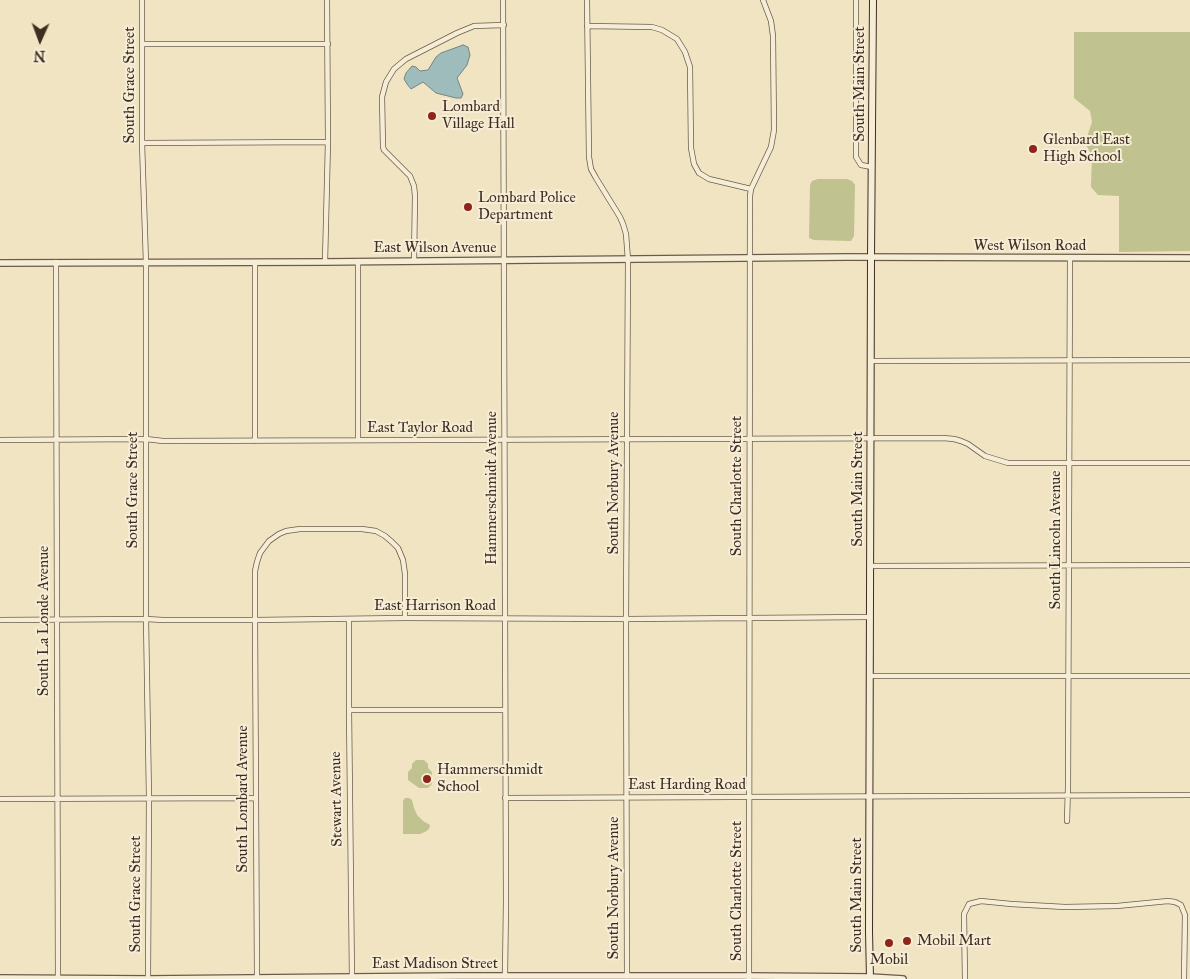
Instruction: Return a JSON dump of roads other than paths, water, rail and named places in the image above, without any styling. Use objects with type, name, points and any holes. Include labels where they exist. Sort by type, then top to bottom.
[{"type":"main road","name":"South Main Street","points":[[870,978],[873,0]]},
{"type":"street","name":"South Grace Street","points":[[142,0],[142,143],[146,263],[146,619],[149,798],[148,979]]},
{"type":"street","points":[[325,262],[328,142],[327,0]]},
{"type":"street","name":"Hammerschmidt Avenue","points":[[503,0],[505,976]]},
{"type":"street","name":"South Norbury Avenue","points":[[587,0],[589,157],[596,178],[623,224],[626,234],[628,260],[627,976]]},
{"type":"street","name":"South Charlotte Street","points":[[749,977],[750,196],[751,189],[770,150],[774,135],[774,36],[771,21],[763,0]]},
{"type":"street","points":[[856,0],[856,158],[861,165],[872,167]]},
{"type":"street","points":[[414,261],[414,186],[410,176],[383,147],[382,97],[386,82],[394,69],[406,59],[457,33],[478,26],[504,25]]},
{"type":"street","points":[[588,26],[652,27],[667,32],[677,40],[685,52],[690,67],[690,148],[694,164],[699,173],[709,179],[751,189]]},
{"type":"street","points":[[142,44],[328,44]]},
{"type":"street","points":[[142,143],[328,142]]},
{"type":"street","name":"East Wilson Avenue","points":[[0,263],[871,258]]},
{"type":"street","name":"West Wilson Road","points":[[871,258],[1190,258]]},
{"type":"street","name":"South Lincoln Avenue","points":[[1067,821],[1070,258]]},
{"type":"street","points":[[358,261],[358,440]]},
{"type":"street","name":"South La Londe Avenue","points":[[56,262],[58,979]]},
{"type":"street","points":[[255,262],[255,441]]},
{"type":"street","points":[[871,361],[1190,360]]},
{"type":"street","name":"East Taylor Road","points":[[0,440],[255,441],[948,438],[968,444],[986,456],[1008,463],[1190,463]]},
{"type":"street","name":"South Lombard Avenue","points":[[257,977],[255,571],[260,554],[269,541],[286,531],[300,529],[362,529],[381,534],[392,542],[401,554],[405,566],[405,618]]},
{"type":"street","points":[[870,566],[1190,565]]},
{"type":"street","name":"East Harrison Road","points":[[0,620],[870,617]]},
{"type":"street","name":"Stewart Avenue","points":[[349,619],[352,978]]},
{"type":"street","points":[[870,676],[1190,676]]},
{"type":"street","points":[[349,710],[505,710]]},
{"type":"street","name":"East Harding Road","points":[[505,798],[1190,795]]},
{"type":"street","points":[[0,799],[255,798]]},
{"type":"street","points":[[966,979],[964,914],[969,904],[980,901],[1038,906],[1083,907],[1172,901],[1181,905],[1185,915],[1184,979]]},
{"type":"street","name":"East Madison Street","points":[[0,978],[453,978],[505,976],[556,978],[627,976],[903,979]]},
{"type":"water","points":[[463,45],[468,47],[470,55],[467,65],[457,78],[463,94],[461,98],[436,93],[423,82],[411,89],[407,84],[404,79],[412,66],[420,71],[428,70],[436,57],[441,53]]},
{"type":"place","name":"Lombard Village Hall","points":[[432,116]]},
{"type":"place","name":"Glenbard East High School","points":[[1033,149]]},
{"type":"place","name":"Lombard Police Department","points":[[468,207]]},
{"type":"place","name":"Hammerschmidt School","points":[[427,779]]},
{"type":"place","name":"Mobil Mart","points":[[907,941]]},
{"type":"place","name":"Mobil","points":[[889,943]]}]
